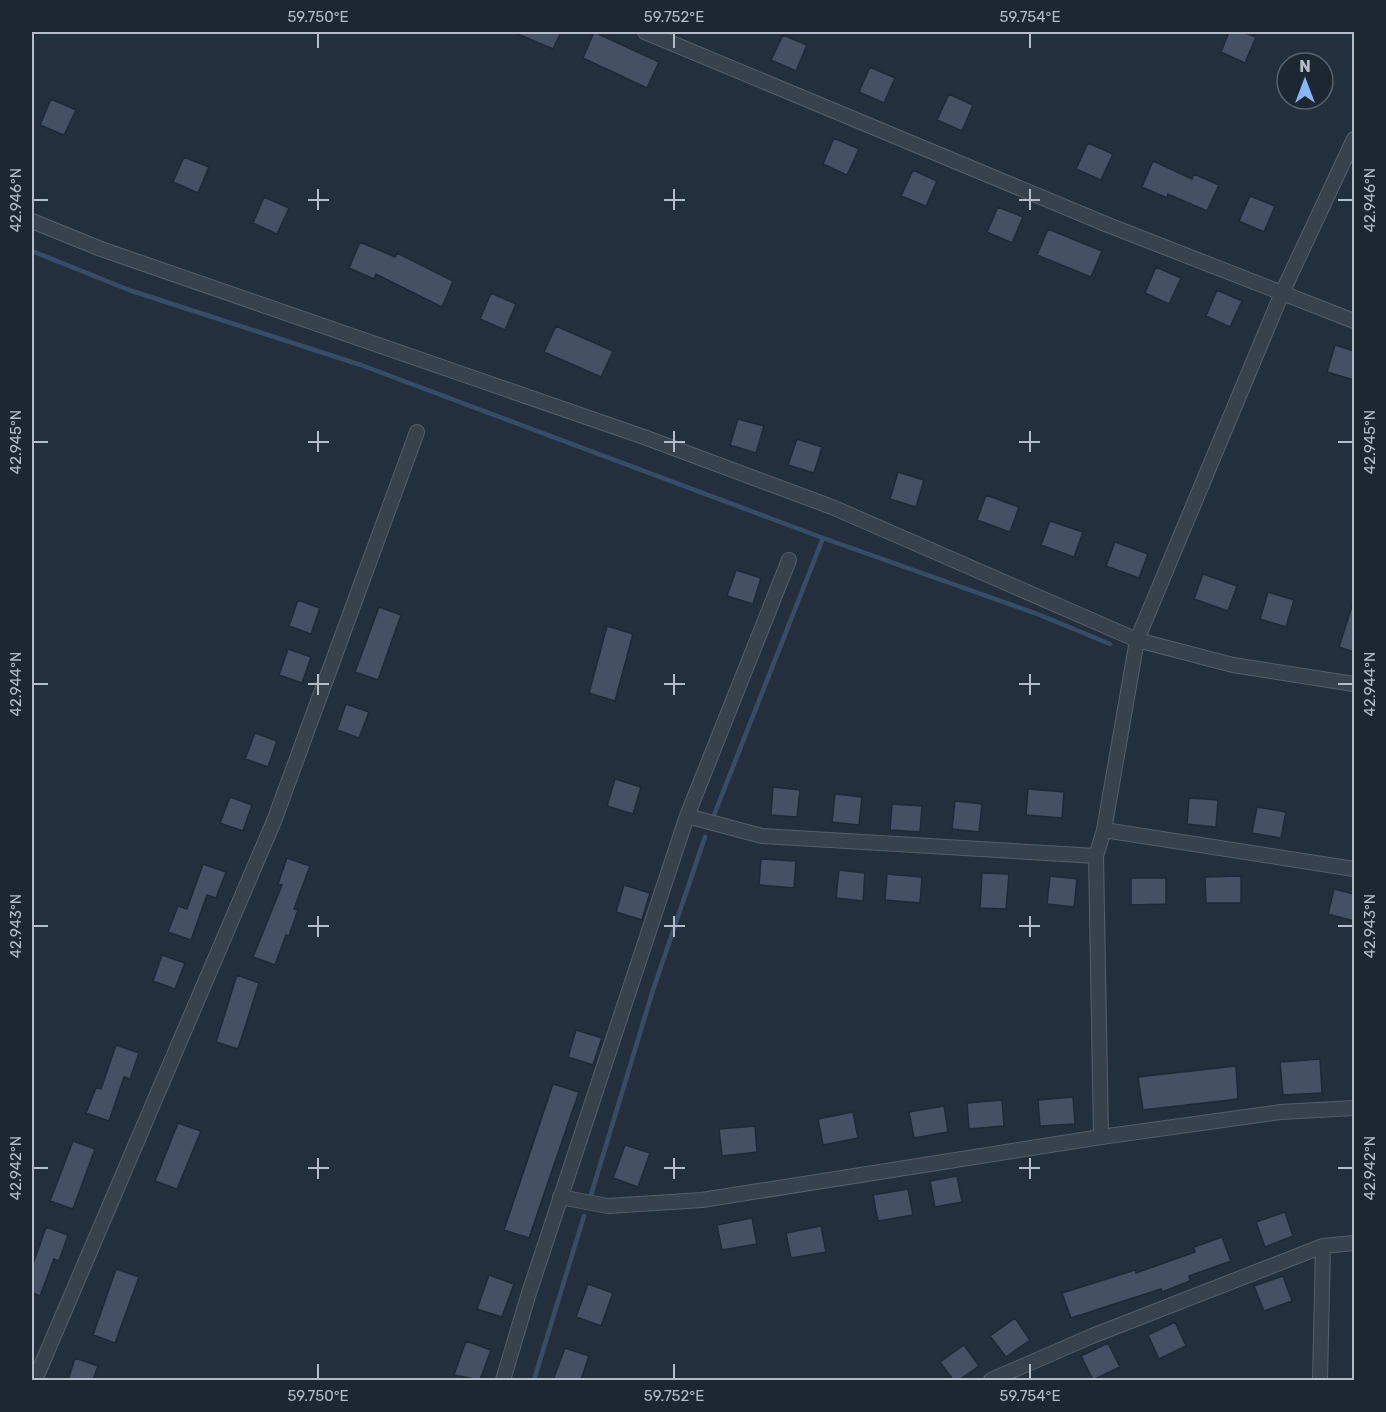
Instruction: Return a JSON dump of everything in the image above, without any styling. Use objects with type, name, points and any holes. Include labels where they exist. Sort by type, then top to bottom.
[{"type":"street","points":[[645,32],[1108,225],[1354,321]]},
{"type":"street","points":[[1101,1137],[1095,856],[1104,830],[1137,640],[1282,293],[1354,139]]},
{"type":"street","points":[[32,221],[100,249],[633,433],[832,507],[1137,640],[1233,665],[1354,684]]},
{"type":"street","points":[[35,1380],[274,820],[417,432]]},
{"type":"street","points":[[503,1380],[560,1197],[687,816],[789,560]]},
{"type":"street","points":[[687,816],[762,837],[1095,856]]},
{"type":"street","points":[[1104,830],[1354,869]]},
{"type":"street","points":[[560,1197],[608,1206],[702,1200],[1101,1137],[1281,1112],[1354,1108]]},
{"type":"street","points":[[991,1380],[1092,1336],[1323,1246],[1354,1243]]},
{"type":"street","points":[[1320,1380],[1323,1246]]},
{"type":"building","points":[[513,32],[561,32],[553,49]]},
{"type":"building","points":[[594,32],[659,62],[647,88],[583,58]]},
{"type":"building","points":[[1229,32],[1243,32],[1256,37],[1245,63],[1221,52]]},
{"type":"building","points":[[783,35],[807,45],[796,71],[771,60]]},
{"type":"building","points":[[870,67],[895,78],[884,103],[859,92]]},
{"type":"building","points":[[949,94],[973,105],[962,131],[937,120]]},
{"type":"building","points":[[51,99],[76,110],[64,135],[40,125]]},
{"type":"building","points":[[834,138],[859,149],[847,175],[823,164]]},
{"type":"building","points":[[1088,143],[1113,154],[1101,180],[1076,169]]},
{"type":"building","points":[[184,157],[209,167],[198,193],[173,182]]},
{"type":"building","points":[[1153,161],[1192,179],[1194,174],[1219,185],[1207,211],[1168,194],[1167,198],[1142,187]]},
{"type":"building","points":[[913,170],[937,181],[926,206],[901,196]]},
{"type":"building","points":[[1250,196],[1275,206],[1264,232],[1239,221]]},
{"type":"building","points":[[264,197],[289,208],[277,234],[253,223]]},
{"type":"building","points":[[998,207],[1023,217],[1012,243],[987,232]]},
{"type":"building","points":[[1048,229],[1102,251],[1091,277],[1037,255]]},
{"type":"building","points":[[360,242],[395,257],[397,253],[453,281],[442,307],[376,274],[374,279],[349,268]]},
{"type":"building","points":[[1156,267],[1181,278],[1169,304],[1145,293]]},
{"type":"building","points":[[1217,290],[1242,301],[1230,327],[1206,316]]},
{"type":"building","points":[[491,293],[516,304],[505,330],[480,319]]},
{"type":"building","points":[[556,326],[613,351],[601,377],[544,352]]},
{"type":"building","points":[[1335,345],[1354,351],[1354,380],[1327,372]]},
{"type":"building","points":[[738,419],[764,426],[756,453],[730,445]]},
{"type":"building","points":[[797,439],[822,447],[814,473],[788,465]]},
{"type":"building","points":[[898,472],[924,480],[916,507],[890,499]]},
{"type":"building","points":[[986,495],[1019,507],[1010,532],[977,520]]},
{"type":"building","points":[[1050,521],[1083,532],[1074,557],[1041,545]]},
{"type":"building","points":[[1115,542],[1148,554],[1139,578],[1106,566]]},
{"type":"building","points":[[736,570],[761,578],[753,604],[727,596]]},
{"type":"building","points":[[1203,574],[1237,586],[1228,611],[1194,599]]},
{"type":"building","points":[[1268,592],[1294,600],[1286,627],[1260,619]]},
{"type":"building","points":[[298,600],[320,608],[311,634],[289,626]]},
{"type":"building","points":[[1352,606],[1354,607],[1354,652],[1339,647]]},
{"type":"building","points":[[379,607],[401,615],[378,680],[355,672]]},
{"type":"building","points":[[607,626],[633,634],[615,701],[589,693]]},
{"type":"building","points":[[288,649],[311,657],[302,683],[279,675]]},
{"type":"building","points":[[346,704],[369,712],[359,738],[337,730]]},
{"type":"building","points":[[255,733],[277,741],[268,767],[245,759]]},
{"type":"building","points":[[615,779],[641,787],[633,814],[607,806]]},
{"type":"building","points":[[773,787],[800,790],[797,817],[771,815]]},
{"type":"building","points":[[1028,789],[1064,792],[1062,818],[1026,815]]},
{"type":"building","points":[[835,794],[862,797],[859,825],[832,822]]},
{"type":"building","points":[[230,797],[252,805],[243,831],[220,823]]},
{"type":"building","points":[[1189,798],[1218,800],[1216,827],[1187,824]]},
{"type":"building","points":[[955,801],[982,804],[979,832],[952,829]]},
{"type":"building","points":[[892,804],[922,806],[920,832],[890,830]]},
{"type":"building","points":[[1257,807],[1286,812],[1281,838],[1252,833]]},
{"type":"building","points":[[287,858],[310,866],[294,909],[298,910],[289,936],[286,935],[275,965],[253,957],[282,885],[278,884]]},
{"type":"building","points":[[761,859],[796,861],[794,888],[759,885]]},
{"type":"building","points":[[203,864],[226,872],[216,898],[207,895],[191,940],[168,932],[178,906],[187,909]]},
{"type":"building","points":[[839,870],[865,873],[863,901],[836,898]]},
{"type":"building","points":[[982,873],[1009,874],[1006,909],[980,908]]},
{"type":"building","points":[[887,874],[922,877],[920,903],[885,900]]},
{"type":"building","points":[[1050,876],[1077,879],[1074,907],[1047,904]]},
{"type":"building","points":[[1241,876],[1241,903],[1206,903],[1205,877]]},
{"type":"building","points":[[1131,878],[1166,878],[1166,904],[1131,905]]},
{"type":"building","points":[[624,885],[650,893],[642,920],[616,912]]},
{"type":"building","points":[[1334,889],[1354,894],[1354,921],[1328,914]]},
{"type":"building","points":[[162,955],[185,963],[175,989],[153,981]]},
{"type":"building","points":[[237,975],[259,983],[238,1049],[216,1042]]},
{"type":"building","points":[[576,1030],[602,1038],[593,1065],[568,1057]]},
{"type":"building","points":[[116,1045],[139,1053],[130,1079],[124,1077],[109,1121],[86,1113],[96,1088],[101,1089]]},
{"type":"building","points":[[1320,1059],[1322,1093],[1283,1095],[1280,1062]]},
{"type":"building","points":[[1236,1066],[1238,1099],[1143,1110],[1138,1077]]},
{"type":"building","points":[[553,1084],[579,1092],[529,1238],[504,1230]]},
{"type":"building","points":[[1073,1097],[1075,1124],[1040,1126],[1038,1100]]},
{"type":"building","points":[[1002,1100],[1004,1126],[969,1129],[967,1103]]},
{"type":"building","points":[[944,1106],[948,1132],[914,1138],[909,1112]]},
{"type":"building","points":[[853,1112],[858,1138],[823,1145],[818,1119]]},
{"type":"building","points":[[178,1123],[201,1131],[177,1189],[155,1181]]},
{"type":"building","points":[[755,1126],[757,1152],[722,1156],[719,1129]]},
{"type":"building","points":[[73,1141],[95,1149],[73,1209],[50,1201]]},
{"type":"building","points":[[625,1145],[650,1153],[638,1187],[613,1178]]},
{"type":"building","points":[[957,1176],[962,1202],[935,1207],[930,1181]]},
{"type":"building","points":[[908,1189],[913,1215],[878,1221],[873,1195]]},
{"type":"building","points":[[1285,1212],[1293,1236],[1265,1247],[1256,1222]]},
{"type":"building","points":[[752,1218],[757,1244],[722,1250],[717,1225]]},
{"type":"building","points":[[821,1226],[826,1252],[791,1258],[786,1233]]},
{"type":"building","points":[[46,1227],[68,1235],[59,1261],[54,1259],[40,1296],[32,1293],[32,1267]]},
{"type":"building","points":[[1222,1237],[1231,1261],[1189,1276],[1190,1281],[1162,1292],[1161,1289],[1071,1318],[1062,1293],[1135,1270],[1136,1273],[1195,1252],[1194,1247]]},
{"type":"building","points":[[116,1269],[139,1277],[115,1343],[93,1335]]},
{"type":"building","points":[[489,1275],[514,1284],[502,1317],[477,1309]]},
{"type":"building","points":[[1283,1276],[1292,1301],[1264,1311],[1254,1286]]},
{"type":"building","points":[[588,1284],[613,1293],[601,1326],[576,1317]]},
{"type":"building","points":[[1015,1318],[1030,1340],[1006,1357],[990,1336]]},
{"type":"building","points":[[1175,1322],[1186,1346],[1159,1359],[1148,1335]]},
{"type":"building","points":[[466,1341],[491,1350],[480,1380],[454,1375]]},
{"type":"building","points":[[1108,1343],[1120,1367],[1093,1380],[1081,1356]]},
{"type":"building","points":[[964,1345],[979,1366],[959,1380],[953,1380],[940,1362]]},
{"type":"building","points":[[565,1348],[589,1356],[581,1380],[553,1380]]},
{"type":"building","points":[[75,1358],[98,1366],[93,1380],[68,1380]]},
{"type":"waterway","points":[[32,251],[129,290],[361,365],[823,538],[1040,615],[1110,644]]},
{"type":"waterway","points":[[714,815],[823,538]]},
{"type":"waterway","points":[[591,1195],[653,990],[705,837]]},
{"type":"waterway","points":[[534,1380],[584,1216]]}]
